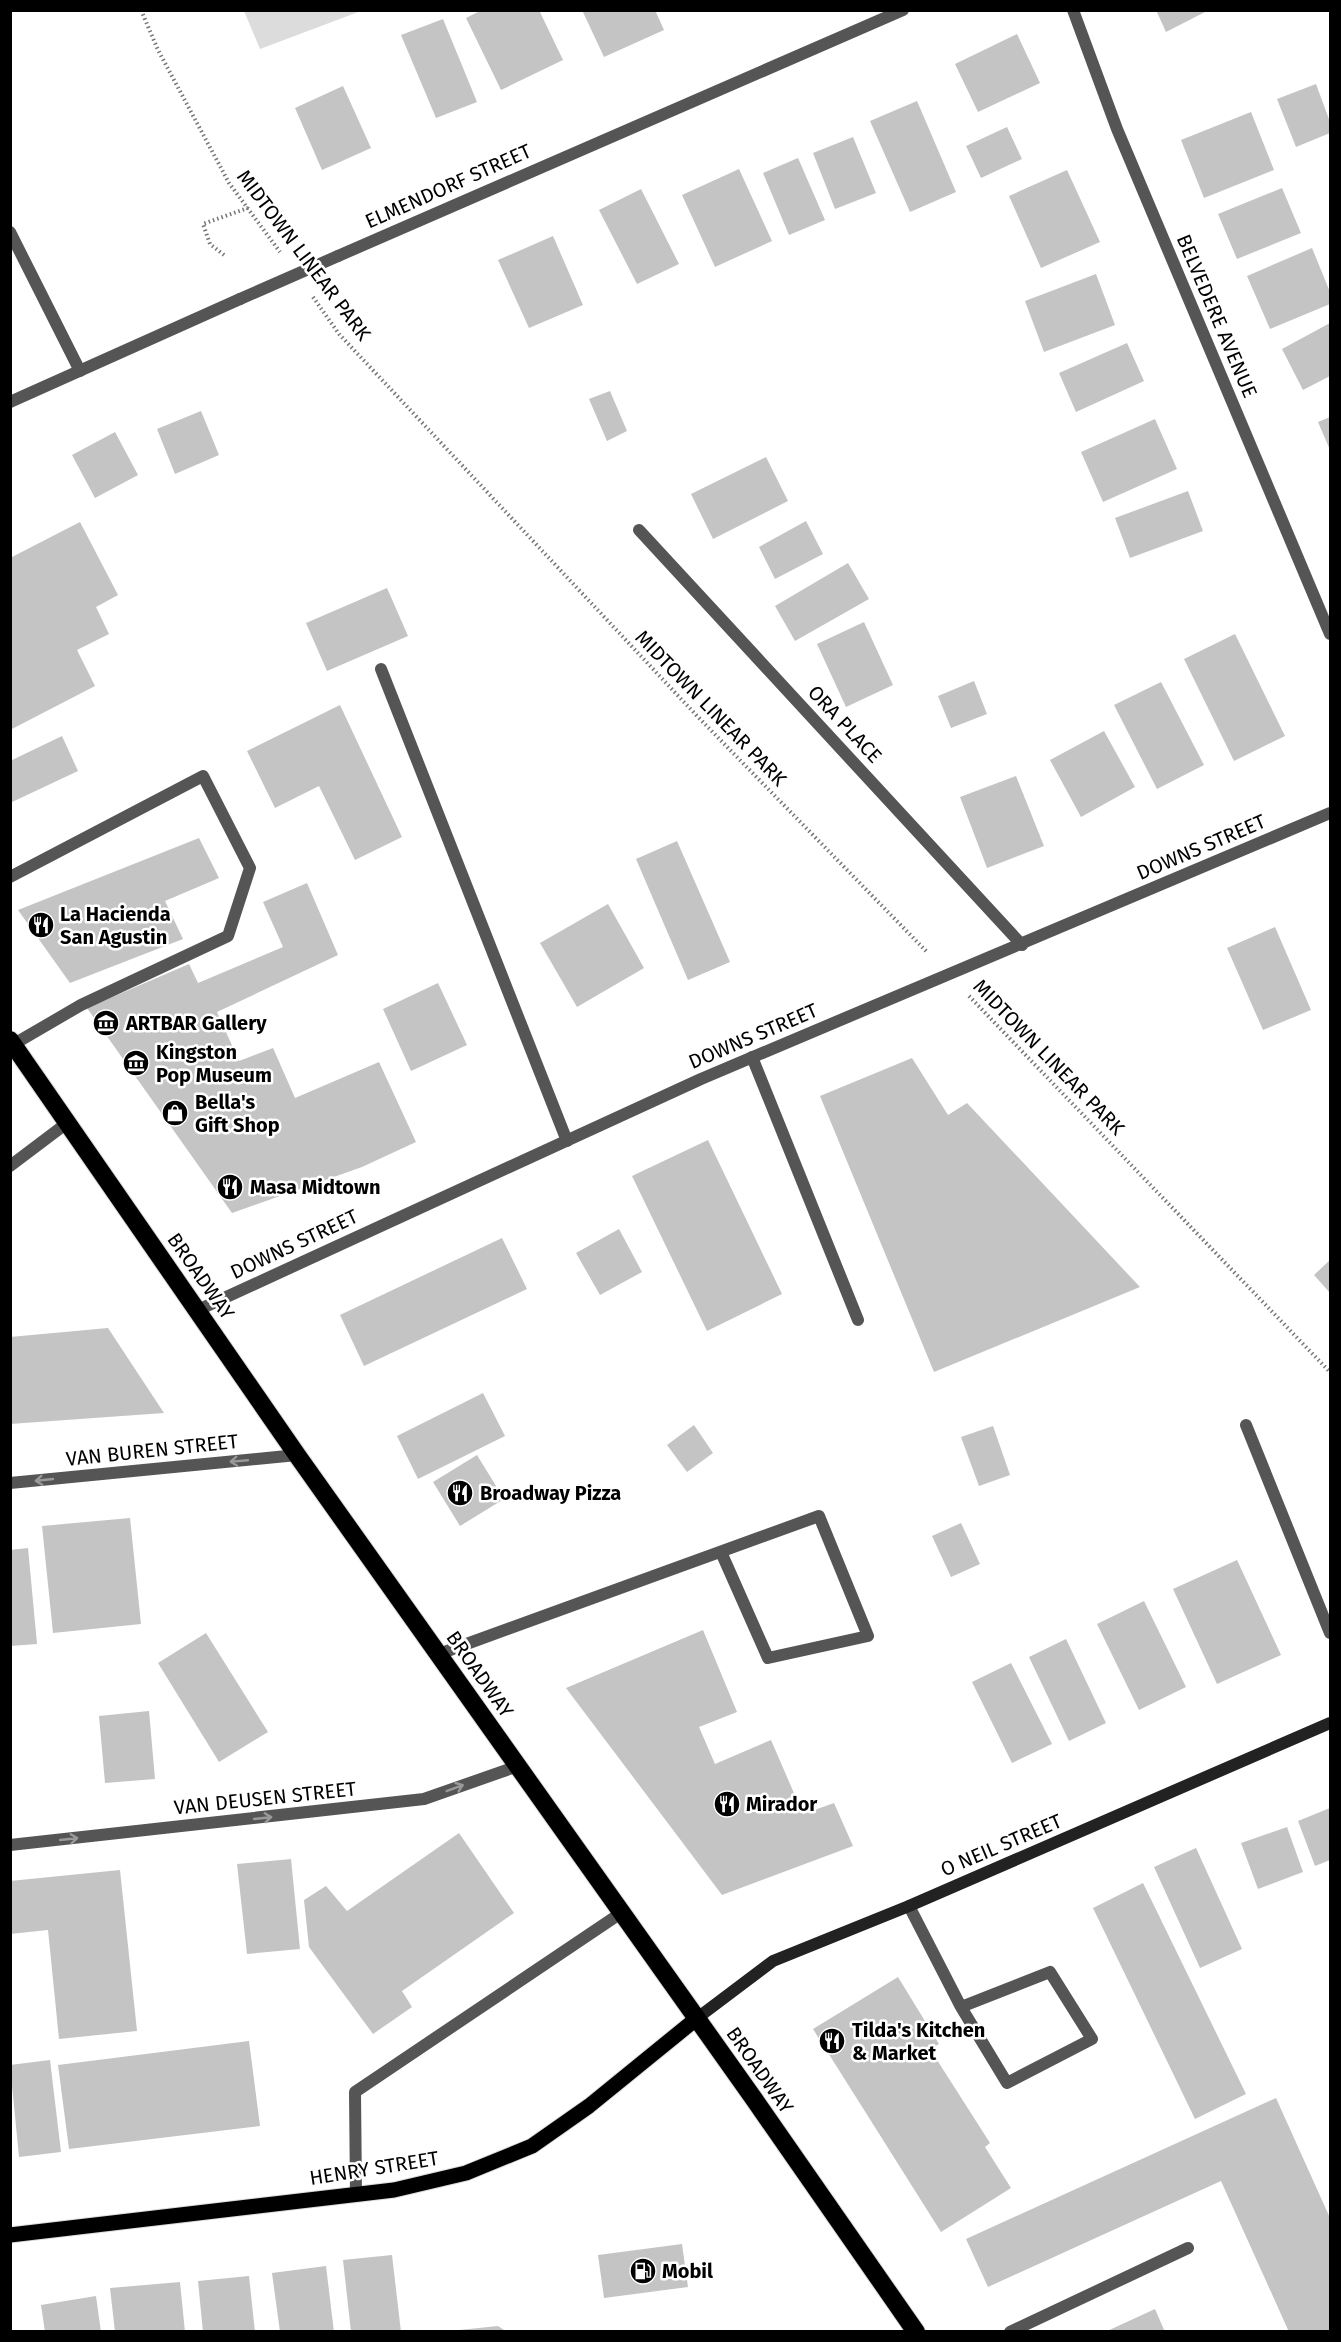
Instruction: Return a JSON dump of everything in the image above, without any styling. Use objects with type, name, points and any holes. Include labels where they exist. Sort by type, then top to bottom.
[{"type":"highway","name":"BROADWAY","points":[[12,1042],[297,1455],[916,2331]]},
{"type":"main road","name":"HENRY STREET","points":[[10,2235],[394,2190],[466,2173],[532,2146],[589,2106],[696,2019]]},
{"type":"street","name":"ELMENDORF STREET","points":[[10,402],[240,299],[903,10]]},
{"type":"street","name":"BELVEDERE AVENUE","points":[[1073,10],[1117,129],[1330,634]]},
{"type":"street","points":[[10,232],[80,371]]},
{"type":"street","name":"ORA PLACE","points":[[639,530],[1022,945]]},
{"type":"street","points":[[381,669],[567,1141]]},
{"type":"street","points":[[10,877],[203,776],[250,868],[228,936],[81,1005],[12,1042]]},
{"type":"street","name":"DOWNS STREET","points":[[198,1310],[752,1058],[1330,813]]},
{"type":"street","points":[[752,1058],[858,1320]]},
{"type":"street","points":[[10,1166],[67,1123]]},
{"type":"street","points":[[1246,1425],[1330,1633]]},
{"type":"street","name":"VAN BUREN STREET","points":[[10,1483],[297,1455]]},
{"type":"street","points":[[439,1654],[819,1516],[867,1636],[768,1658],[721,1552]]},
{"type":"street","name":"O NEIL STREET","points":[[696,2019],[773,1961],[909,1906],[1330,1723]]},
{"type":"street","name":"VAN DEUSEN STREET","points":[[10,1845],[424,1799],[518,1766]]},
{"type":"street","points":[[909,1906],[961,2007],[1007,2084],[1092,2039],[1050,1972],[961,2007]]},
{"type":"street","points":[[356,2195],[355,2092],[621,1913]]},
{"type":"street","points":[[1010,2331],[1188,2248]]},
{"type":"path","name":"MIDTOWN LINEAR PARK","points":[[141,10],[158,50],[229,183],[283,256]]},
{"type":"path","points":[[224,255],[210,244],[202,224],[248,208]]},
{"type":"path","name":"MIDTOWN LINEAR PARK","points":[[311,295],[339,333],[657,674],[1330,1372]]},
{"type":"shaded area","points":[[244,11],[361,11],[260,49]]},
{"type":"building","points":[[482,10],[539,10],[563,60],[501,90],[466,18]]},
{"type":"building","points":[[582,10],[655,10],[664,30],[604,57]]},
{"type":"building","points":[[1156,10],[1209,10],[1166,32]]},
{"type":"building","points":[[443,19],[477,102],[436,118],[401,35]]},
{"type":"building","points":[[1017,34],[1040,83],[978,112],[955,64]]},
{"type":"building","points":[[1316,84],[1330,122],[1330,133],[1296,147],[1277,99]]},
{"type":"building","points":[[343,86],[371,148],[322,170],[295,108]]},
{"type":"building","points":[[917,101],[956,192],[910,212],[870,121]]},
{"type":"building","points":[[1251,112],[1274,170],[1204,198],[1181,140]]},
{"type":"building","points":[[1007,127],[1022,159],[981,178],[966,146]]},
{"type":"building","points":[[853,137],[876,193],[835,209],[813,153]]},
{"type":"building","points":[[798,158],[825,220],[789,235],[763,173]]},
{"type":"building","points":[[739,169],[772,241],[715,267],[682,195]]},
{"type":"building","points":[[1067,170],[1100,242],[1041,268],[1009,196]]},
{"type":"building","points":[[1282,188],[1301,233],[1237,259],[1218,214]]},
{"type":"building","points":[[641,189],[679,264],[637,284],[599,210]]},
{"type":"building","points":[[553,236],[583,305],[529,328],[498,260]]},
{"type":"building","points":[[1312,248],[1330,292],[1330,304],[1270,329],[1247,276]]},
{"type":"building","points":[[1096,274],[1115,325],[1044,352],[1025,301]]},
{"type":"building","points":[[1330,323],[1330,376],[1303,390],[1282,349]]},
{"type":"building","points":[[1127,343],[1144,381],[1076,412],[1059,373]]},
{"type":"building","points":[[610,391],[627,431],[607,441],[589,399]]},
{"type":"building","points":[[201,411],[219,455],[175,474],[157,429]]},
{"type":"building","points":[[1330,417],[1330,450],[1318,422]]},
{"type":"building","points":[[1155,419],[1177,469],[1103,502],[1081,452]]},
{"type":"building","points":[[115,432],[138,475],[95,498],[72,455]]},
{"type":"building","points":[[766,457],[788,501],[713,539],[691,494]]},
{"type":"building","points":[[1188,491],[1203,531],[1130,558],[1115,518]]},
{"type":"building","points":[[806,521],[823,554],[775,579],[759,547]]},
{"type":"building","points":[[80,522],[118,595],[96,607],[109,634],[77,650],[95,686],[10,730],[10,558]]},
{"type":"building","points":[[848,563],[869,599],[795,641],[775,606]]},
{"type":"building","points":[[387,588],[408,636],[327,671],[306,623]]},
{"type":"building","points":[[864,622],[893,685],[846,707],[817,644]]},
{"type":"building","points":[[1235,634],[1285,736],[1234,761],[1184,659]]},
{"type":"building","points":[[974,681],[987,714],[951,728],[938,696]]},
{"type":"building","points":[[1161,682],[1204,765],[1157,789],[1114,705]]},
{"type":"building","points":[[340,705],[402,837],[355,860],[319,786],[275,808],[247,751]]},
{"type":"building","points":[[1104,731],[1135,787],[1081,817],[1050,760]]},
{"type":"building","points":[[62,736],[78,771],[10,803],[10,761]]},
{"type":"building","points":[[1016,776],[1044,846],[987,868],[960,797]]},
{"type":"building","points":[[199,838],[219,878],[165,901],[183,939],[70,983],[18,910]]},
{"type":"building","points":[[677,841],[730,962],[688,980],[636,859]]},
{"type":"building","points":[[307,883],[338,955],[217,1012],[239,1061],[273,1048],[295,1098],[379,1062],[416,1142],[362,1167],[232,1213],[87,1008],[189,964],[198,983],[283,947],[263,902]]},
{"type":"building","points":[[608,904],[644,968],[577,1007],[540,943]]},
{"type":"building","points":[[1275,927],[1311,1010],[1263,1030],[1227,948]]},
{"type":"building","points":[[438,983],[467,1045],[411,1071],[383,1009]]},
{"type":"building","points":[[912,1058],[948,1115],[967,1103],[1140,1287],[934,1372],[820,1096]]},
{"type":"building","points":[[708,1140],[782,1294],[707,1331],[632,1176]]},
{"type":"building","points":[[619,1229],[642,1272],[600,1295],[576,1253]]},
{"type":"building","points":[[502,1238],[527,1289],[364,1366],[340,1315]]},
{"type":"building","points":[[1330,1260],[1330,1293],[1314,1275]]},
{"type":"building","points":[[108,1328],[164,1413],[10,1424],[10,1337]]},
{"type":"building","points":[[483,1393],[505,1436],[418,1479],[397,1436]]},
{"type":"building","points":[[694,1425],[713,1453],[687,1472],[667,1445]]},
{"type":"building","points":[[993,1426],[1010,1475],[979,1486],[961,1437]]},
{"type":"building","points":[[477,1455],[504,1499],[460,1526],[433,1482]]},
{"type":"building","points":[[130,1518],[141,1624],[53,1633],[42,1526]]},
{"type":"building","points":[[961,1523],[980,1564],[951,1577],[932,1536]]},
{"type":"building","points":[[28,1548],[37,1644],[10,1646],[10,1550]]},
{"type":"building","points":[[1237,1560],[1281,1655],[1217,1684],[1173,1589]]},
{"type":"building","points":[[1144,1601],[1186,1687],[1139,1710],[1097,1624]]},
{"type":"building","points":[[703,1630],[737,1712],[699,1727],[715,1764],[771,1740],[803,1814],[834,1803],[853,1846],[722,1895],[566,1688]]},
{"type":"building","points":[[206,1633],[268,1732],[219,1762],[158,1663]]},
{"type":"building","points":[[1066,1639],[1106,1723],[1069,1741],[1029,1657]]},
{"type":"building","points":[[1011,1663],[1052,1744],[1012,1763],[972,1682]]},
{"type":"building","points":[[149,1711],[155,1779],[105,1783],[99,1716]]},
{"type":"building","points":[[1330,1808],[1330,1860],[1315,1866],[1298,1821]]},
{"type":"building","points":[[1287,1827],[1303,1872],[1258,1889],[1241,1843]]},
{"type":"building","points":[[459,1833],[514,1913],[402,1991],[412,2007],[373,2034],[309,1947],[304,1900],[326,1886],[347,1911]]},
{"type":"building","points":[[1196,1848],[1242,1949],[1200,1968],[1154,1867]]},
{"type":"building","points":[[291,1859],[300,1949],[247,1954],[237,1864]]},
{"type":"building","points":[[120,1870],[137,2031],[59,2039],[48,1930],[10,1934],[10,1881]]},
{"type":"building","points":[[1143,1883],[1246,2094],[1195,2119],[1093,1908]]},
{"type":"building","points":[[898,1977],[939,2044],[930,2049],[990,2143],[985,2147],[1011,2188],[941,2232],[813,2029]]},
{"type":"building","points":[[249,2041],[260,2126],[69,2149],[58,2065]]},
{"type":"building","points":[[50,2060],[61,2152],[19,2157],[10,2065]]},
{"type":"building","points":[[1276,2098],[1330,2218],[1330,2332],[1289,2332],[1221,2181],[988,2287],[966,2239]]},
{"type":"building","name":"Mobil","points":[[682,2244],[688,2287],[604,2298],[598,2255]]},
{"type":"building","points":[[392,2255],[401,2332],[351,2332],[343,2260]]},
{"type":"building","points":[[326,2266],[334,2332],[280,2332],[272,2273]]},
{"type":"building","points":[[249,2276],[255,2332],[203,2332],[198,2281]]},
{"type":"building","points":[[180,2282],[185,2332],[115,2332],[110,2288]]},
{"type":"building","points":[[96,2296],[101,2332],[45,2332],[41,2305]]},
{"type":"building","points":[[1155,2309],[1165,2332],[1105,2332]]},
{"type":"building","points":[[498,2326],[507,2332],[459,2332],[459,2330]]},
{"type":"place","name":"La Hacienda San Agustin","points":[[41,925]]},
{"type":"place","name":"ARTBAR Gallery","points":[[106,1023]]},
{"type":"place","name":"Kingston Pop Museum","points":[[136,1063]]},
{"type":"place","name":"Bella's Gift Shop","points":[[175,1113]]},
{"type":"place","name":"Masa Midtown","points":[[230,1187]]},
{"type":"place","name":"Broadway Pizza","points":[[460,1493]]},
{"type":"place","name":"Mirador","points":[[727,1804]]},
{"type":"place","name":"Tilda's Kitchen & Market","points":[[832,2041]]},
{"type":"place","name":"Mobil","points":[[643,2271]]}]
